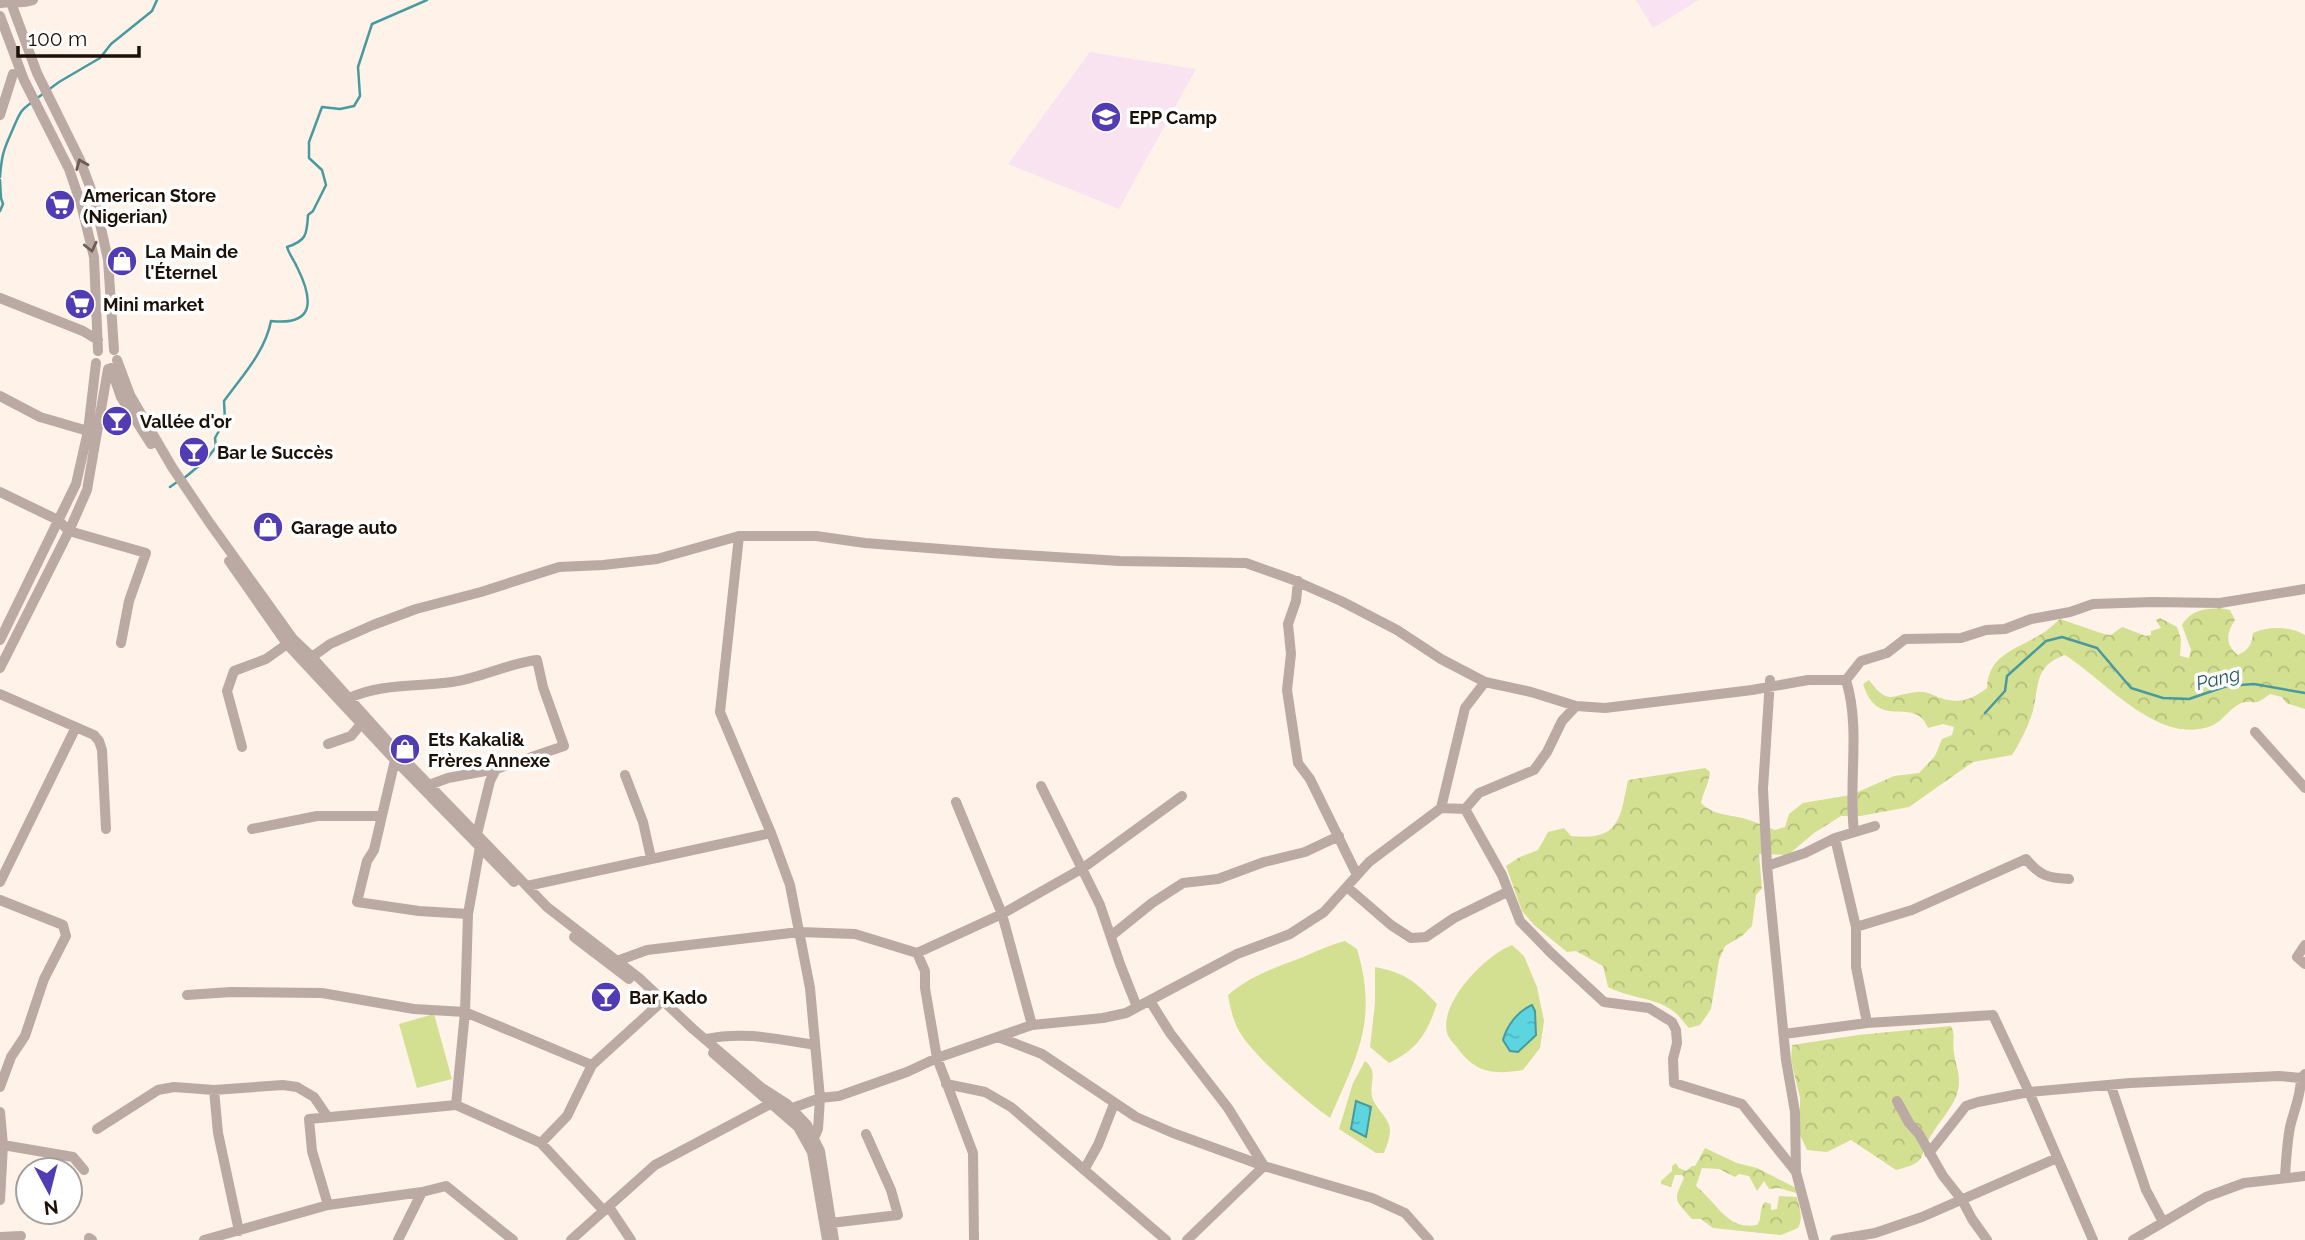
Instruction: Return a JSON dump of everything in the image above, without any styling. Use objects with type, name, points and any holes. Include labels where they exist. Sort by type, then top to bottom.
[{"type":"street","points":[[33,0],[7,1],[37,73],[80,160],[95,200],[108,260],[112,362],[121,397],[287,644],[394,760],[544,912],[634,983],[772,1103],[787,1110],[812,1152],[827,1239]]},
{"type":"street","points":[[0,16],[16,69],[69,169],[81,204],[94,257],[98,345],[88,431],[76,484],[0,640]]},
{"type":"street","points":[[0,77],[16,69]]},
{"type":"street","points":[[0,115],[16,69]]},
{"type":"street","points":[[0,298],[83,331],[104,347],[112,362],[86,490],[69,531],[0,668]]},
{"type":"street","points":[[96,363],[101,368],[112,362]]},
{"type":"street","points":[[0,396],[40,417],[88,431]]},
{"type":"street","points":[[179,482],[293,639],[547,907],[639,978],[807,1125],[820,1151],[831,1223],[827,1239]]},
{"type":"street","points":[[0,492],[58,520],[69,531],[146,553],[129,601],[121,643]]},
{"type":"street","points":[[312,657],[330,644],[416,609],[559,567],[657,559],[739,536],[816,536],[865,543],[1120,561],[1246,563],[1298,581],[1398,630],[1441,659],[1485,682],[1576,706],[1605,708],[1770,684],[1846,680]]},
{"type":"street","points":[[739,536],[720,712],[790,885],[810,988],[820,1098],[818,1129],[814,1138]]},
{"type":"street","points":[[1298,581],[1296,601],[1288,624],[1291,654],[1287,690],[1297,763],[1310,779],[1357,875]]},
{"type":"street","points":[[1846,680],[1861,661],[1887,653],[1905,639],[1961,638],[1986,630],[2005,629],[2031,619],[2070,612],[2093,604],[2220,603],[2305,589]]},
{"type":"street","points":[[242,747],[227,691],[234,671],[265,659],[287,644]]},
{"type":"street","points":[[349,698],[387,687],[453,682],[521,662],[537,660],[543,687],[564,746],[496,769],[447,778],[429,785]]},
{"type":"street","points":[[1846,680],[1854,738],[1850,805],[1854,832]]},
{"type":"street","points":[[1441,808],[1465,708],[1485,682]]},
{"type":"street","points":[[1770,684],[1763,789],[1767,866],[1786,1060],[1795,1112],[1796,1172],[1814,1240]]},
{"type":"street","points":[[0,694],[94,735],[102,750],[106,829]]},
{"type":"street","points":[[1465,809],[1479,793],[1534,770],[1547,752],[1562,720],[1576,706]]},
{"type":"street","points":[[328,744],[351,736],[362,723]]},
{"type":"street","points":[[0,882],[76,727]]},
{"type":"street","points":[[2255,732],[2305,788]]},
{"type":"street","points":[[394,760],[374,850],[367,861],[357,902],[468,915]]},
{"type":"street","points":[[477,834],[490,781],[496,769]]},
{"type":"street","points":[[625,775],[643,822],[651,858]]},
{"type":"street","points":[[1041,786],[1100,905],[1137,1007]]},
{"type":"street","points":[[617,961],[647,950],[799,932],[855,934],[917,953],[1002,914],[1083,868],[1182,796]]},
{"type":"street","points":[[956,802],[1002,914],[1032,1025]]},
{"type":"street","points":[[787,1110],[820,1098],[839,1096],[1032,1025],[1126,1013],[1237,954],[1290,934],[1324,912],[1369,862],[1441,808],[1465,809]]},
{"type":"street","points":[[1465,809],[1502,875],[1520,922],[1604,1002],[1649,1008],[1672,1022],[1677,1043],[1673,1059],[1674,1083],[1742,1104],[1796,1172]]},
{"type":"street","points":[[252,829],[317,816],[382,816]]},
{"type":"street","points":[[1767,866],[1805,853],[1835,838],[1875,826]]},
{"type":"street","points":[[527,886],[771,833]]},
{"type":"street","points":[[1111,936],[1152,903],[1183,883],[1218,878],[1264,862],[1305,852],[1339,836]]},
{"type":"street","points":[[1835,838],[1856,927],[1856,967],[1867,1023]]},
{"type":"street","points":[[456,1105],[465,1012],[468,915],[480,848]]},
{"type":"street","points":[[1856,927],[1912,910],[2026,859],[2037,872],[2053,878],[2069,879]]},
{"type":"street","points":[[1347,887],[1391,925],[1411,938],[1426,937],[1454,918],[1507,892]]},
{"type":"street","points":[[0,900],[63,925],[66,936],[44,979],[25,1036],[11,1057],[0,1087]]},
{"type":"street","points":[[2305,945],[2297,957],[2305,964]]},
{"type":"street","points":[[917,953],[925,971],[925,988],[937,1058],[971,1142],[974,1240]]},
{"type":"street","points":[[187,995],[231,992],[322,993],[414,1009],[465,1012],[592,1065]]},
{"type":"street","points":[[1150,1001],[1170,1034],[1228,1108],[1265,1166]]},
{"type":"street","points":[[541,1143],[567,1116],[592,1065],[658,1005]]},
{"type":"street","points":[[1784,1034],[1867,1023],[1993,1015],[2093,1240]]},
{"type":"street","points":[[706,1039],[728,1034],[757,1035],[815,1045]]},
{"type":"street","points":[[997,1037],[1042,1054],[1114,1104],[1173,1133],[1265,1166],[1372,1198],[1405,1213],[1429,1240]]},
{"type":"street","points":[[1929,1153],[1966,1106],[2029,1092],[2186,1079],[2303,1076],[2301,1093],[2290,1126],[2285,1177]]},
{"type":"street","points":[[946,1084],[985,1092],[1011,1107],[1166,1240]]},
{"type":"street","points":[[97,1129],[158,1090],[174,1087],[214,1090],[283,1085],[297,1087],[314,1097],[327,1116]]},
{"type":"street","points":[[2111,1086],[2146,1190],[2163,1222]]},
{"type":"street","points":[[214,1090],[218,1133],[239,1231]]},
{"type":"street","points":[[1897,1101],[1943,1176],[1987,1240]]},
{"type":"street","points":[[571,1240],[655,1166],[772,1103]]},
{"type":"street","points":[[1084,1170],[1098,1145],[1114,1104]]},
{"type":"street","points":[[328,1205],[312,1151],[309,1119],[456,1105],[541,1143],[606,1209],[631,1240]]},
{"type":"street","points":[[0,1112],[3,1145],[0,1200]]},
{"type":"street","points":[[831,1223],[898,1215],[891,1190],[866,1134]]},
{"type":"street","points":[[3,1145],[67,1156]]},
{"type":"street","points":[[1835,1240],[1875,1233],[1922,1217],[2057,1158]]},
{"type":"street","points":[[1187,1240],[1265,1166]]},
{"type":"street","points":[[2133,1240],[2206,1197],[2244,1182],[2305,1176]]},
{"type":"street","points":[[204,1240],[221,1238],[328,1205],[422,1192],[446,1186],[513,1240]]},
{"type":"street","points":[[398,1240],[422,1192]]},
{"type":"street","points":[[0,1237],[21,1236]]},
{"type":"shaded area","points":[[1636,0],[1699,0],[1653,28]]},
{"type":"shaded area","name":"EPP Camp","points":[[1090,52],[1196,69],[1119,209],[1008,164]]},
{"type":"green space","points":[[2220,608],[2230,610],[2235,620],[2228,639],[2238,655],[2249,647],[2253,633],[2259,631],[2286,629],[2305,635],[2305,709],[2270,694],[2257,702],[2241,703],[2211,726],[2191,730],[2171,727],[2133,707],[2065,655],[2054,660],[2042,672],[2030,720],[2012,755],[1973,762],[1909,807],[1860,816],[1841,816],[1814,833],[1788,855],[1759,854],[1762,888],[1756,895],[1752,926],[1725,946],[1719,960],[1711,1009],[1700,1025],[1689,1028],[1666,1006],[1608,987],[1603,966],[1576,951],[1567,952],[1534,925],[1522,911],[1506,866],[1538,850],[1548,832],[1564,828],[1571,836],[1587,837],[1608,831],[1615,824],[1623,806],[1628,780],[1705,768],[1710,772],[1701,803],[1706,808],[1775,830],[1785,827],[1789,814],[1803,803],[1851,795],[1894,776],[1919,773],[1935,756],[1942,739],[1952,735],[1954,727],[1943,724],[1928,728],[1922,718],[1914,714],[1878,707],[1870,699],[1863,684],[1869,680],[1886,696],[1921,692],[1947,700],[1965,700],[1987,688],[1992,668],[2004,655],[2041,634],[2060,619],[2104,634],[2111,635],[2122,627],[2146,636],[2161,628],[2156,620],[2160,618],[2177,627],[2181,639],[2180,656],[2189,658],[2191,650],[2182,625],[2194,613]]},
{"type":"green space","points":[[1345,941],[1357,949],[1366,996],[1365,1017],[1356,1055],[1330,1118],[1281,1078],[1246,1041],[1235,1022],[1228,995],[1245,982],[1264,973]]},
{"type":"green space","points":[[1512,945],[1524,956],[1537,987],[1544,1021],[1540,1048],[1523,1070],[1493,1072],[1477,1067],[1463,1055],[1448,1035],[1446,1021],[1457,994],[1467,981],[1501,950]]},
{"type":"green space","points":[[1375,967],[1410,979],[1437,1004],[1420,1039],[1407,1052],[1389,1063],[1370,1047],[1375,1003]]},
{"type":"green space","points":[[434,1014],[452,1079],[417,1088],[399,1024]]},
{"type":"green space","points":[[1951,1026],[1959,1088],[1954,1102],[1932,1134],[1918,1161],[1896,1170],[1851,1140],[1827,1152],[1807,1150],[1800,1135],[1800,1098],[1791,1060],[1792,1045]]},
{"type":"green space","points":[[1365,1061],[1373,1073],[1372,1097],[1390,1128],[1384,1153],[1376,1153],[1339,1129],[1353,1083]]},
{"type":"green space","points":[[1705,1148],[1737,1163],[1757,1168],[1798,1189],[1796,1193],[1779,1188],[1769,1189],[1764,1181],[1757,1191],[1749,1176],[1739,1174],[1735,1177],[1719,1169],[1702,1168],[1696,1186],[1730,1220],[1747,1226],[1757,1225],[1765,1202],[1771,1204],[1771,1210],[1777,1209],[1779,1196],[1797,1197],[1801,1216],[1798,1228],[1781,1235],[1713,1228],[1701,1219],[1692,1219],[1677,1200],[1684,1178],[1682,1175],[1675,1175],[1671,1187],[1661,1184],[1661,1181],[1676,1163],[1686,1171],[1695,1166]]},
{"type":"water","points":[[1532,1005],[1535,1011],[1536,1035],[1518,1052],[1510,1051],[1503,1040],[1507,1029],[1518,1015]]},
{"type":"water","points":[[1356,1101],[1371,1107],[1366,1137],[1351,1129]]},
{"type":"waterway","points":[[36,99],[100,58],[111,44],[152,11],[157,0]]},
{"type":"waterway","points":[[183,479],[206,460],[216,447],[215,438],[225,420],[224,401],[264,343],[271,321],[296,319],[303,315],[307,308],[306,290],[287,247],[302,240],[308,215],[313,211],[326,185],[322,170],[309,158],[309,142],[322,107],[340,109],[354,106],[360,96],[358,67],[372,24],[427,0]]},
{"type":"waterway","points":[[0,177],[3,155],[9,139],[20,114],[31,103]]},
{"type":"waterway","points":[[0,180],[3,204],[0,211]]},
{"type":"waterway","points":[[170,487],[177,482]]},
{"type":"waterway","name":"Pang","points":[[1985,713],[2005,691],[2007,676],[2046,641],[2062,637],[2097,648],[2131,688],[2163,698],[2189,699],[2227,686],[2254,684],[2305,693]]},
{"type":"place","name":"EPP Camp","points":[[1106,117]]},
{"type":"place","name":"American Store (Nigerian)","points":[[60,205]]},
{"type":"place","name":"La Main de l'Éternel","points":[[122,261]]},
{"type":"place","name":"Mini market","points":[[80,304]]},
{"type":"place","name":"Vallée d'or","points":[[117,421]]},
{"type":"place","name":"Bar le Succès","points":[[194,452]]},
{"type":"place","name":"Garage auto","points":[[268,527]]},
{"type":"place","name":"Ets Kakali& Frères Annexe","points":[[405,749]]},
{"type":"place","name":"Bar Kado","points":[[606,997]]}]
